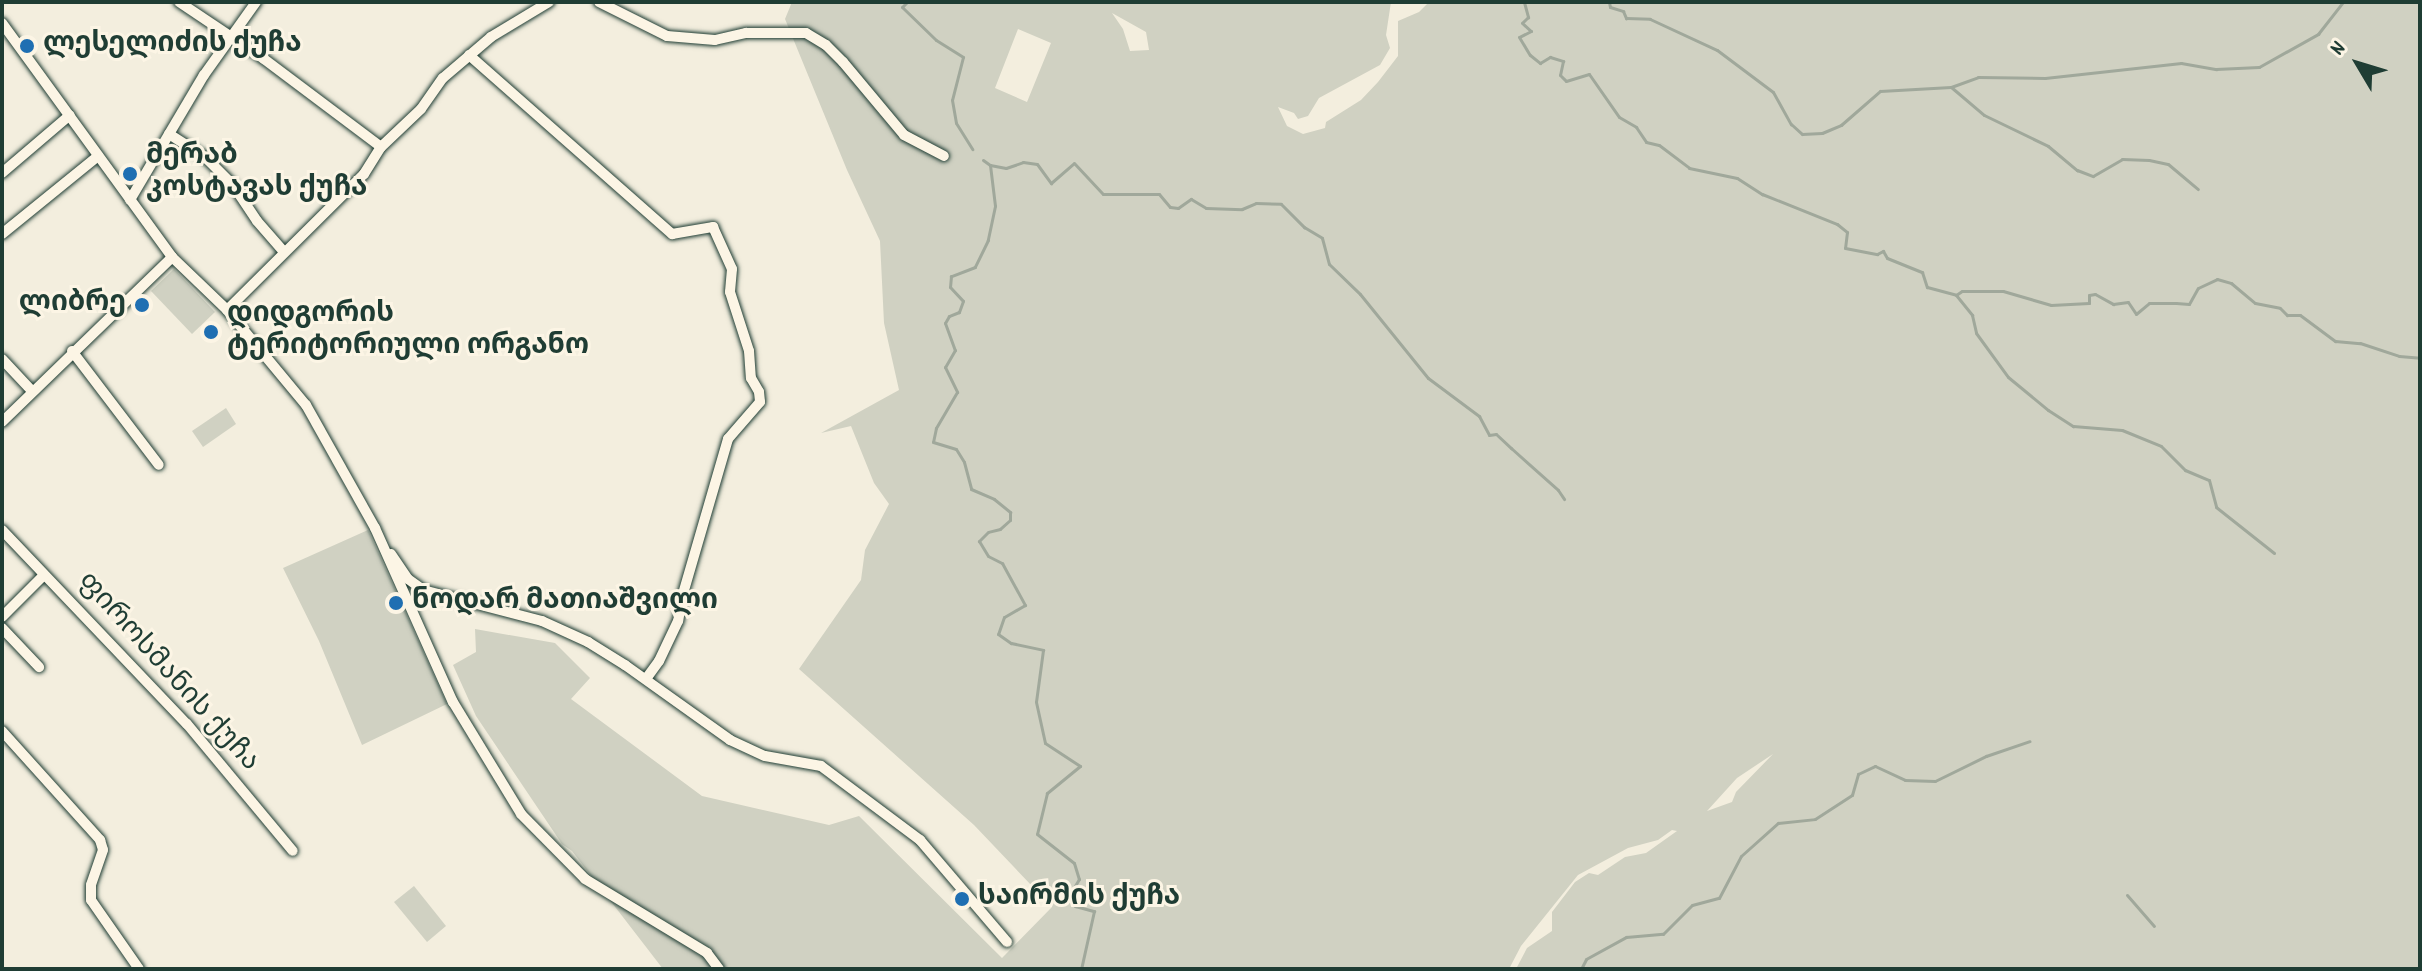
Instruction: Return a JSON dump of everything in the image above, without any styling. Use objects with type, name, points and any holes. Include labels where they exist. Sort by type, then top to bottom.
[{"type":"street","points":[[179,2],[381,147]]},
{"type":"street","points":[[130,200],[204,75],[256,2]]},
{"type":"street","points":[[227,310],[272,269],[284,252],[364,174],[381,147],[469,55],[549,2]]},
{"type":"street","points":[[599,2],[667,36],[715,40],[746,33],[806,33],[826,45],[843,62],[904,135],[944,156]]},
{"type":"street","points":[[2,23],[172,257],[227,310],[306,405],[375,528],[453,702],[521,814],[552,850],[585,879],[707,953],[719,969]]},
{"type":"street","points":[[2,44],[11,34]]},
{"type":"street","points":[[469,55],[672,234],[713,227],[732,269],[730,292],[749,351],[751,378],[759,392],[760,402],[728,439],[685,584],[678,621],[659,661],[646,679]]},
{"type":"street","points":[[2,173],[70,115]]},
{"type":"street","points":[[169,134],[205,157],[233,185],[257,221],[284,252]]},
{"type":"street","points":[[2,234],[98,156]]},
{"type":"street","points":[[2,422],[172,257]]},
{"type":"street","points":[[72,351],[159,465]]},
{"type":"street","points":[[2,359],[32,391]]},
{"type":"street","points":[[375,528],[416,586],[542,621],[588,642],[646,679],[730,740],[765,756],[821,766],[844,781],[920,840],[1007,942]]},
{"type":"street","name":"ფიროსმანის ქუჩა","points":[[2,530],[187,724],[293,851]]},
{"type":"street","points":[[2,617],[44,575]]},
{"type":"street","points":[[2,628],[39,667]]},
{"type":"street","points":[[2,731],[100,840],[103,850],[91,885],[91,900],[139,969]]},
{"type":"shaded area","points":[[792,2],[1391,2],[1386,35],[1390,48],[1380,65],[1319,98],[1308,116],[1298,119],[1294,113],[1278,107],[1287,126],[1303,134],[1325,128],[1326,122],[1361,100],[1398,56],[1398,21],[1419,12],[1429,2],[2420,2],[2420,969],[1516,969],[1527,948],[1552,931],[1552,912],[1575,882],[1589,873],[1598,875],[1625,857],[1646,853],[1677,831],[1672,830],[1658,840],[1628,848],[1578,875],[1521,946],[1509,969],[663,969],[572,851],[562,844],[476,716],[453,665],[476,652],[475,629],[555,643],[590,678],[571,699],[702,796],[829,825],[859,816],[1002,958],[1052,907],[974,825],[799,669],[861,580],[865,550],[889,504],[874,483],[851,426],[821,433],[899,390],[884,323],[880,241],[847,170],[785,19]],"holes":[[[1112,13],[1146,32],[1149,50],[1130,51],[1123,29]],[[1018,29],[1051,43],[1027,102],[995,88]],[[1773,754],[1736,792],[1732,802],[1707,811],[1737,778]]]},
{"type":"shaded area","points":[[174,269],[215,312],[192,334],[151,291]]},
{"type":"shaded area","points":[[226,408],[236,424],[203,447],[192,431]]},
{"type":"shaded area","points":[[368,530],[447,704],[362,745],[319,641],[283,568]]},
{"type":"shaded area","points":[[414,886],[446,926],[427,942],[394,902]]},
{"type":"waterway","points":[[907,2],[902,7],[936,40],[963,57],[952,100],[956,123],[972,149]]},
{"type":"waterway","points":[[1524,2],[1528,17],[1522,23],[1531,31],[1519,37],[1530,55],[1540,63],[1550,57],[1563,61],[1560,75],[1566,81],[1589,74],[1619,117],[1636,127],[1646,142],[1659,145],[1689,168],[1737,178],[1762,194],[1837,224],[1847,232],[1845,248],[1877,254],[1883,251],[1887,258],[1922,272],[1927,287],[1956,295],[1972,315],[1976,333],[2008,377],[2048,410],[2073,426],[2122,430],[2161,446],[2185,470],[2209,480],[2216,507],[2274,553]]},
{"type":"waterway","points":[[1609,2],[1610,7],[1623,11],[1626,18],[1650,19],[1717,50],[1773,92],[1791,124],[1802,134],[1822,133],[1841,125],[1880,91],[1951,87],[1984,115],[2048,146],[2077,170],[2093,176],[2122,159],[2149,160],[2168,164],[2198,189]]},
{"type":"waterway","points":[[1951,87],[1978,77],[2045,78],[2181,63],[2216,69],[2259,67],[2318,34],[2343,2]]},
{"type":"waterway","points":[[983,160],[990,165],[995,206],[988,240],[975,267],[951,276],[950,287],[963,301],[959,312],[949,316],[945,323],[955,350],[945,367],[957,392],[936,428],[933,442],[956,449],[964,462],[971,489],[994,499],[1010,512],[1010,520],[1000,529],[988,532],[979,541],[988,556],[1002,563],[1025,605],[1004,617],[998,634],[1011,643],[1043,650],[1036,702],[1045,743],[1080,766],[1047,793],[1037,834],[1074,863],[1079,879],[1067,899],[1075,906],[1094,911],[1081,969]]},
{"type":"waterway","points":[[990,165],[1006,168],[1023,162],[1037,164],[1051,183],[1074,163],[1103,194],[1159,194],[1170,207],[1178,208],[1191,199],[1206,208],[1242,209],[1256,203],[1281,204],[1304,227],[1322,238],[1329,264],[1360,294],[1428,378],[1479,416],[1489,435],[1496,434],[1564,499]]},
{"type":"waterway","points":[[2176,303],[2189,304],[2198,288],[2217,279],[2231,283],[2255,303],[2280,308],[2287,315],[2300,315],[2335,341],[2360,343],[2399,356],[2420,358]]},
{"type":"waterway","points":[[1956,295],[1962,291],[2003,291],[2051,305],[2089,303],[2089,295],[2095,294],[2113,304],[2128,302],[2136,314],[2149,303],[2176,303]]},
{"type":"waterway","points":[[1581,969],[1586,959],[1626,937],[1663,934],[1692,905],[1719,898],[1741,856],[1778,823],[1815,819],[1852,795],[1858,774],[1875,766],[1905,780],[1935,781],[1986,756],[2030,741]]},
{"type":"waterway","points":[[2127,895],[2154,926]]},
{"type":"place","name":"ლესელიძის ქუჩა","points":[[27,46]]},
{"type":"place","name":"მერაბ კოსტავას ქუჩა","points":[[130,174]]},
{"type":"place","name":"ლიბრე","points":[[142,305]]},
{"type":"place","name":"დიდგორის ტერიტორიული ორგანო","points":[[211,332]]},
{"type":"place","name":"ნოდარ მათიაშვილი","points":[[396,603]]},
{"type":"place","name":"საირმის ქუჩა","points":[[962,899]]}]
